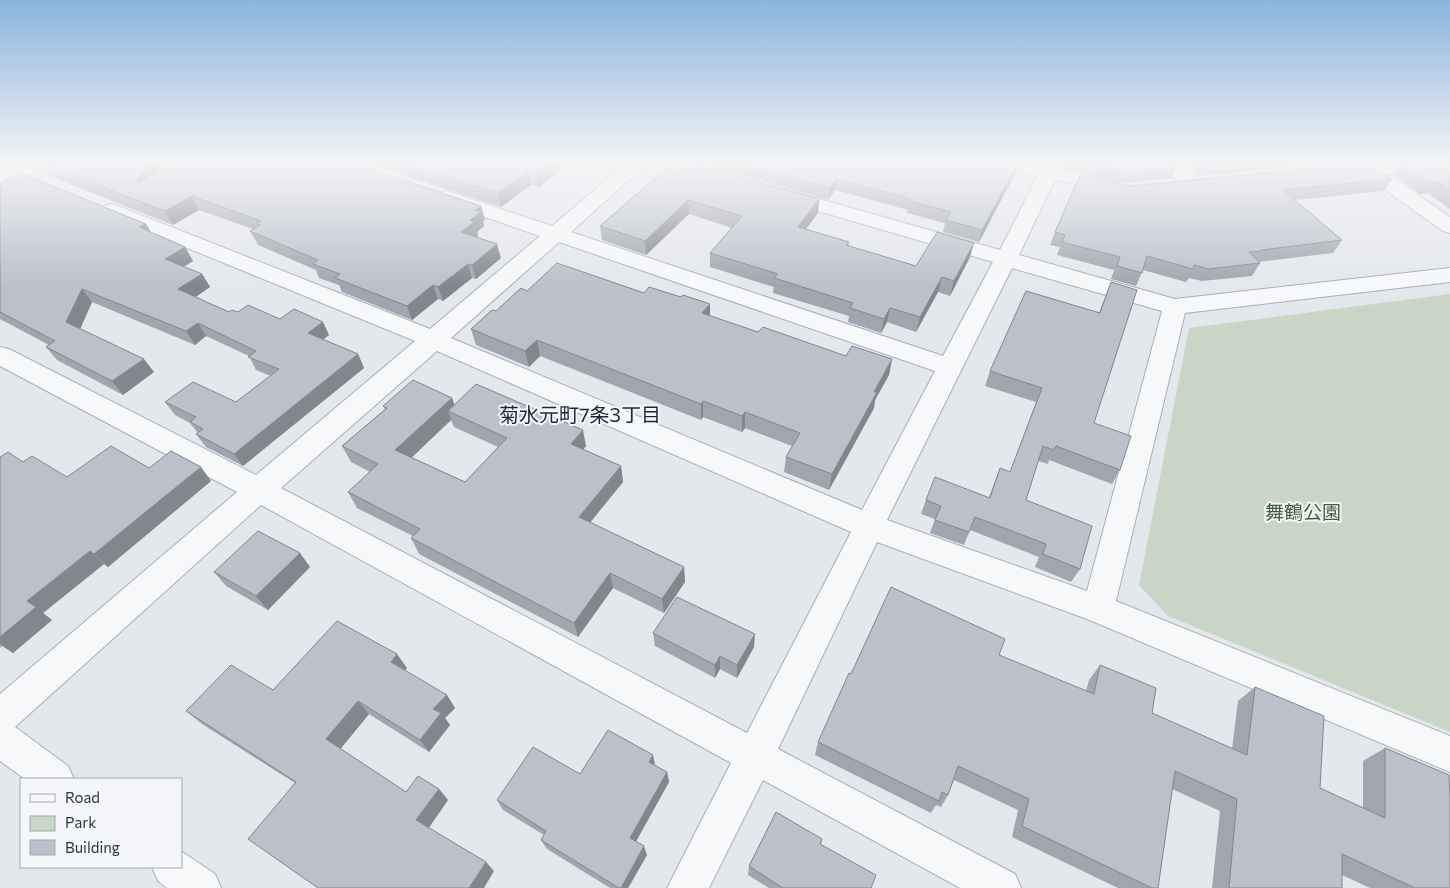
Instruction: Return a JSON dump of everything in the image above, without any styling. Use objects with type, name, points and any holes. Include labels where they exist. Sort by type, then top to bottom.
[{"type":"street","points":[[94,203],[432,339],[869,526],[1098,609],[1450,754]]},
{"type":"street","points":[[465,203],[949,367]]},
{"type":"street","points":[[0,717],[432,339],[591,203]]},
{"type":"street","points":[[812,203],[1175,307],[1450,275]]},
{"type":"street","points":[[687,888],[756,757],[869,526],[949,367],[1007,260],[1034,203]]},
{"type":"street","points":[[1417,203],[1450,227]]},
{"type":"street","points":[[1098,609],[1175,307]]},
{"type":"street","points":[[0,355],[259,490],[1001,888]]},
{"type":"street","points":[[0,738],[54,778]]},
{"type":"street","points":[[173,868],[200,888]]},
{"type":"green space","name":"舞鶴公園","points":[[1450,294],[1450,732],[1168,616],[1139,585],[1189,328]]},
{"type":"building","points":[[0,203],[95,203],[146,224],[139,227],[185,247],[165,259],[202,274],[178,289],[229,312],[232,310],[238,312],[248,305],[280,319],[294,309],[323,322],[308,333],[358,354],[234,454],[196,434],[203,429],[190,422],[196,417],[165,402],[193,382],[236,402],[279,369],[248,357],[256,351],[198,323],[186,331],[82,289],[66,322],[144,359],[112,381],[46,347],[55,341],[0,312]]},
{"type":"building","points":[[145,203],[179,203],[165,211]]},
{"type":"building","points":[[213,203],[473,203],[481,206],[475,210],[481,212],[470,220],[474,222],[461,232],[497,244],[472,265],[468,264],[438,287],[433,285],[407,306],[335,278],[340,274],[313,264],[318,260],[250,231],[260,225],[257,223],[261,221]]},
{"type":"building","points":[[626,203],[684,203],[645,241],[600,226]]},
{"type":"building","points":[[700,203],[816,203],[798,227],[849,242],[846,245],[916,266],[937,232],[974,243],[954,281],[942,277],[920,317],[890,308],[884,319],[850,308],[853,303],[774,278],[778,274],[710,253],[742,216]]},
{"type":"building","points":[[919,203],[996,203],[982,230],[946,220],[951,212]]},
{"type":"building","points":[[1068,203],[1299,203],[1342,240],[1249,252],[1260,263],[1209,269],[1194,265],[1193,269],[1147,256],[1142,273],[1117,266],[1120,257],[1062,242],[1065,235],[1055,232]]},
{"type":"building","points":[[557,263],[644,293],[649,287],[710,304],[702,313],[758,332],[763,327],[846,356],[852,346],[892,359],[874,392],[877,392],[832,474],[786,457],[800,433],[745,412],[742,416],[703,401],[701,404],[537,340],[525,351],[471,329],[492,310],[496,311],[521,288],[527,291]]},
{"type":"building","points":[[1111,282],[1137,290],[1094,423],[1131,436],[1120,470],[1056,446],[1054,450],[1043,446],[1026,500],[1092,526],[1080,569],[1043,554],[1046,544],[975,517],[969,532],[935,520],[941,506],[926,500],[935,477],[990,498],[1000,468],[1010,472],[1042,388],[990,371],[1026,291],[1100,313]]},
{"type":"building","points":[[413,380],[452,398],[395,450],[465,482],[507,438],[448,411],[476,384],[583,430],[571,444],[621,466],[579,517],[684,567],[662,599],[610,573],[574,623],[411,538],[420,529],[348,492],[378,464],[342,446],[387,408],[383,406]]},
{"type":"building","points":[[111,446],[149,468],[171,451],[201,467],[94,554],[90,551],[27,601],[36,607],[0,637],[0,457],[8,452],[23,462],[32,456],[67,477]]},
{"type":"building","points":[[258,531],[300,553],[256,596],[214,572]]},
{"type":"building","points":[[891,587],[1005,639],[999,655],[1094,694],[1100,665],[1156,688],[1152,713],[1247,755],[1255,687],[1324,716],[1320,788],[1385,818],[1385,748],[1449,775],[1450,888],[1415,888],[1342,854],[1342,888],[1229,888],[1237,799],[1175,771],[1158,888],[1152,888],[1022,826],[1029,799],[958,766],[948,795],[942,792],[939,801],[818,742]]},
{"type":"building","points":[[677,597],[755,634],[737,665],[720,656],[715,665],[653,633]]},
{"type":"building","points":[[337,621],[397,654],[391,662],[447,695],[433,709],[441,713],[420,740],[358,701],[326,739],[406,792],[418,776],[439,789],[416,820],[486,862],[469,888],[318,888],[248,839],[296,782],[186,711],[231,665],[273,690]]},
{"type":"building","points":[[608,730],[653,755],[649,762],[667,772],[630,838],[644,846],[621,888],[541,840],[546,831],[497,800],[533,747],[580,774]]},
{"type":"building","points":[[776,812],[822,839],[820,844],[876,875],[871,888],[783,888],[749,866]]},
{"type":"district","name":"菊水元町7条3丁目","points":[[580,415]]}]
